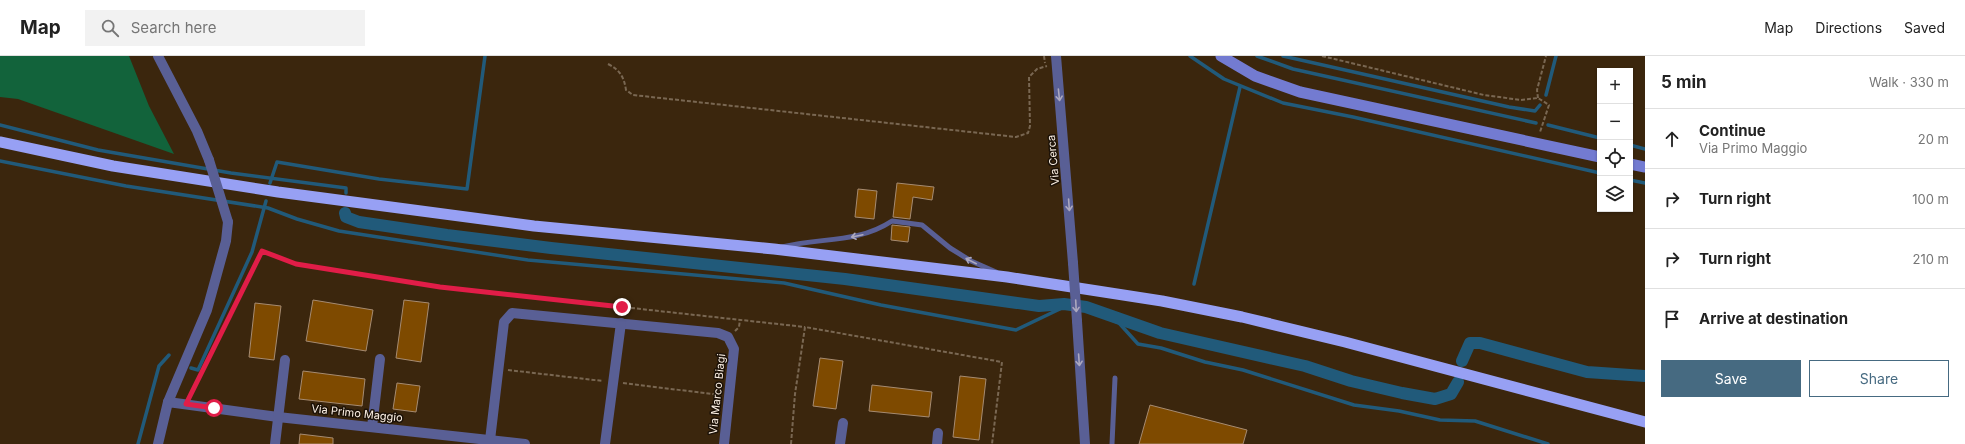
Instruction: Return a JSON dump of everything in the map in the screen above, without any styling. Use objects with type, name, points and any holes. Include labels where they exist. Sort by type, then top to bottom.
[{"type":"highway","points":[[0,142],[113,166],[286,193],[534,226],[774,249],[1006,276],[1162,301],[1242,317],[1597,408],[1645,422]]},
{"type":"highway","points":[[1597,408],[1645,414]]},
{"type":"highway","points":[[1597,408],[1645,428]]},
{"type":"main road","points":[[1221,56],[1255,76],[1300,92],[1597,156]]},
{"type":"main road","points":[[1633,165],[1645,167]]},
{"type":"street","points":[[158,56],[197,131],[209,160],[228,222],[226,241],[207,310],[168,402],[158,444]]},
{"type":"street","name":"Via Cerca","points":[[1056,60],[1073,263],[1085,444]]},
{"type":"street","points":[[490,440],[504,322],[512,312],[621,323],[605,444]]},
{"type":"street","name":"Via Marco Biagi","points":[[621,323],[718,333],[728,337],[734,349],[724,444]]},
{"type":"street","points":[[372,427],[380,359]]},
{"type":"street","points":[[274,444],[285,360]]},
{"type":"street","name":"Via Primo Maggio","points":[[168,402],[278,417],[525,444]]},
{"type":"street","points":[[840,444],[843,423]]},
{"type":"street","points":[[937,444],[938,433]]},
{"type":"lane","points":[[774,249],[798,243],[858,236],[879,229],[892,221],[922,225],[950,248],[971,261],[1006,276]]},
{"type":"lane","points":[[1112,444],[1115,378]]},
{"type":"path","points":[[1322,56],[1484,95],[1521,100],[1538,98],[1549,105],[1537,143]]},
{"type":"path","points":[[1538,98],[1537,90],[1546,56]]},
{"type":"path","points":[[608,64],[619,70],[625,82],[626,90],[632,96],[1016,137],[1028,133],[1030,126],[1029,77],[1037,69],[1056,60]]},
{"type":"path","points":[[186,404],[262,251],[296,264],[440,287],[805,327],[1002,362],[992,444]]},
{"type":"path","points":[[791,444],[795,394],[805,327]]},
{"type":"green space","points":[[0,56],[129,56],[149,106],[174,154],[18,99],[0,97]]},
{"type":"building","points":[[897,183],[934,187],[932,200],[913,197],[910,219],[893,217]]},
{"type":"building","points":[[858,189],[877,191],[874,219],[855,217]]},
{"type":"building","points":[[892,225],[910,227],[908,242],[891,240]]},
{"type":"building","points":[[313,300],[373,310],[366,351],[306,341]]},
{"type":"building","points":[[404,300],[429,303],[421,362],[396,358]]},
{"type":"building","points":[[255,303],[281,306],[274,360],[249,357]]},
{"type":"building","points":[[820,358],[843,361],[836,409],[813,406]]},
{"type":"building","points":[[303,371],[365,379],[362,406],[299,399]]},
{"type":"building","points":[[960,376],[986,379],[979,440],[953,437]]},
{"type":"building","points":[[397,383],[420,386],[416,412],[393,409]]},
{"type":"building","points":[[872,385],[932,392],[929,417],[869,411]]},
{"type":"building","points":[[1150,405],[1247,430],[1243,444],[1139,444]]},
{"type":"building","points":[[300,434],[333,438],[333,444],[299,444]]},
{"type":"waterway","points":[[270,183],[277,162],[379,179],[467,189],[485,56]]},
{"type":"waterway","points":[[1190,56],[1224,79],[1283,103],[1353,117],[1597,172]]},
{"type":"waterway","points":[[1257,56],[1293,69],[1536,123]]},
{"type":"waterway","points":[[1283,56],[1509,107],[1535,111],[1540,105]]},
{"type":"waterway","points":[[1546,95],[1556,56]]},
{"type":"waterway","points":[[1194,284],[1240,87]]},
{"type":"waterway","points":[[0,125],[98,150],[231,173],[346,188],[346,193]]},
{"type":"waterway","points":[[1548,125],[1597,137]]},
{"type":"waterway","points":[[1633,146],[1645,149]]},
{"type":"waterway","points":[[0,161],[126,186],[268,208],[297,219],[339,231],[528,260],[784,283],[881,305],[1016,330],[1064,307],[1089,311],[1119,323],[1138,344],[1161,348],[1205,362],[1243,370],[1354,405],[1399,411],[1440,420],[1475,421],[1548,444]]},
{"type":"waterway","points":[[1633,181],[1645,183]]},
{"type":"waterway","points":[[191,368],[198,370],[252,252],[266,201]]},
{"type":"waterway","points":[[345,213],[346,217],[359,222],[447,235],[551,248],[845,279],[1039,306],[1064,304],[1086,307],[1160,333],[1305,366],[1351,381],[1435,399],[1451,394],[1458,382]]},
{"type":"waterway","points":[[1462,361],[1470,343],[1480,343],[1587,372],[1645,376]]},
{"type":"waterway","points":[[138,444],[159,366],[169,355]]},
{"type":"route","points":[[214,408],[186,404],[262,251],[296,264],[440,287],[622,307]]}]
